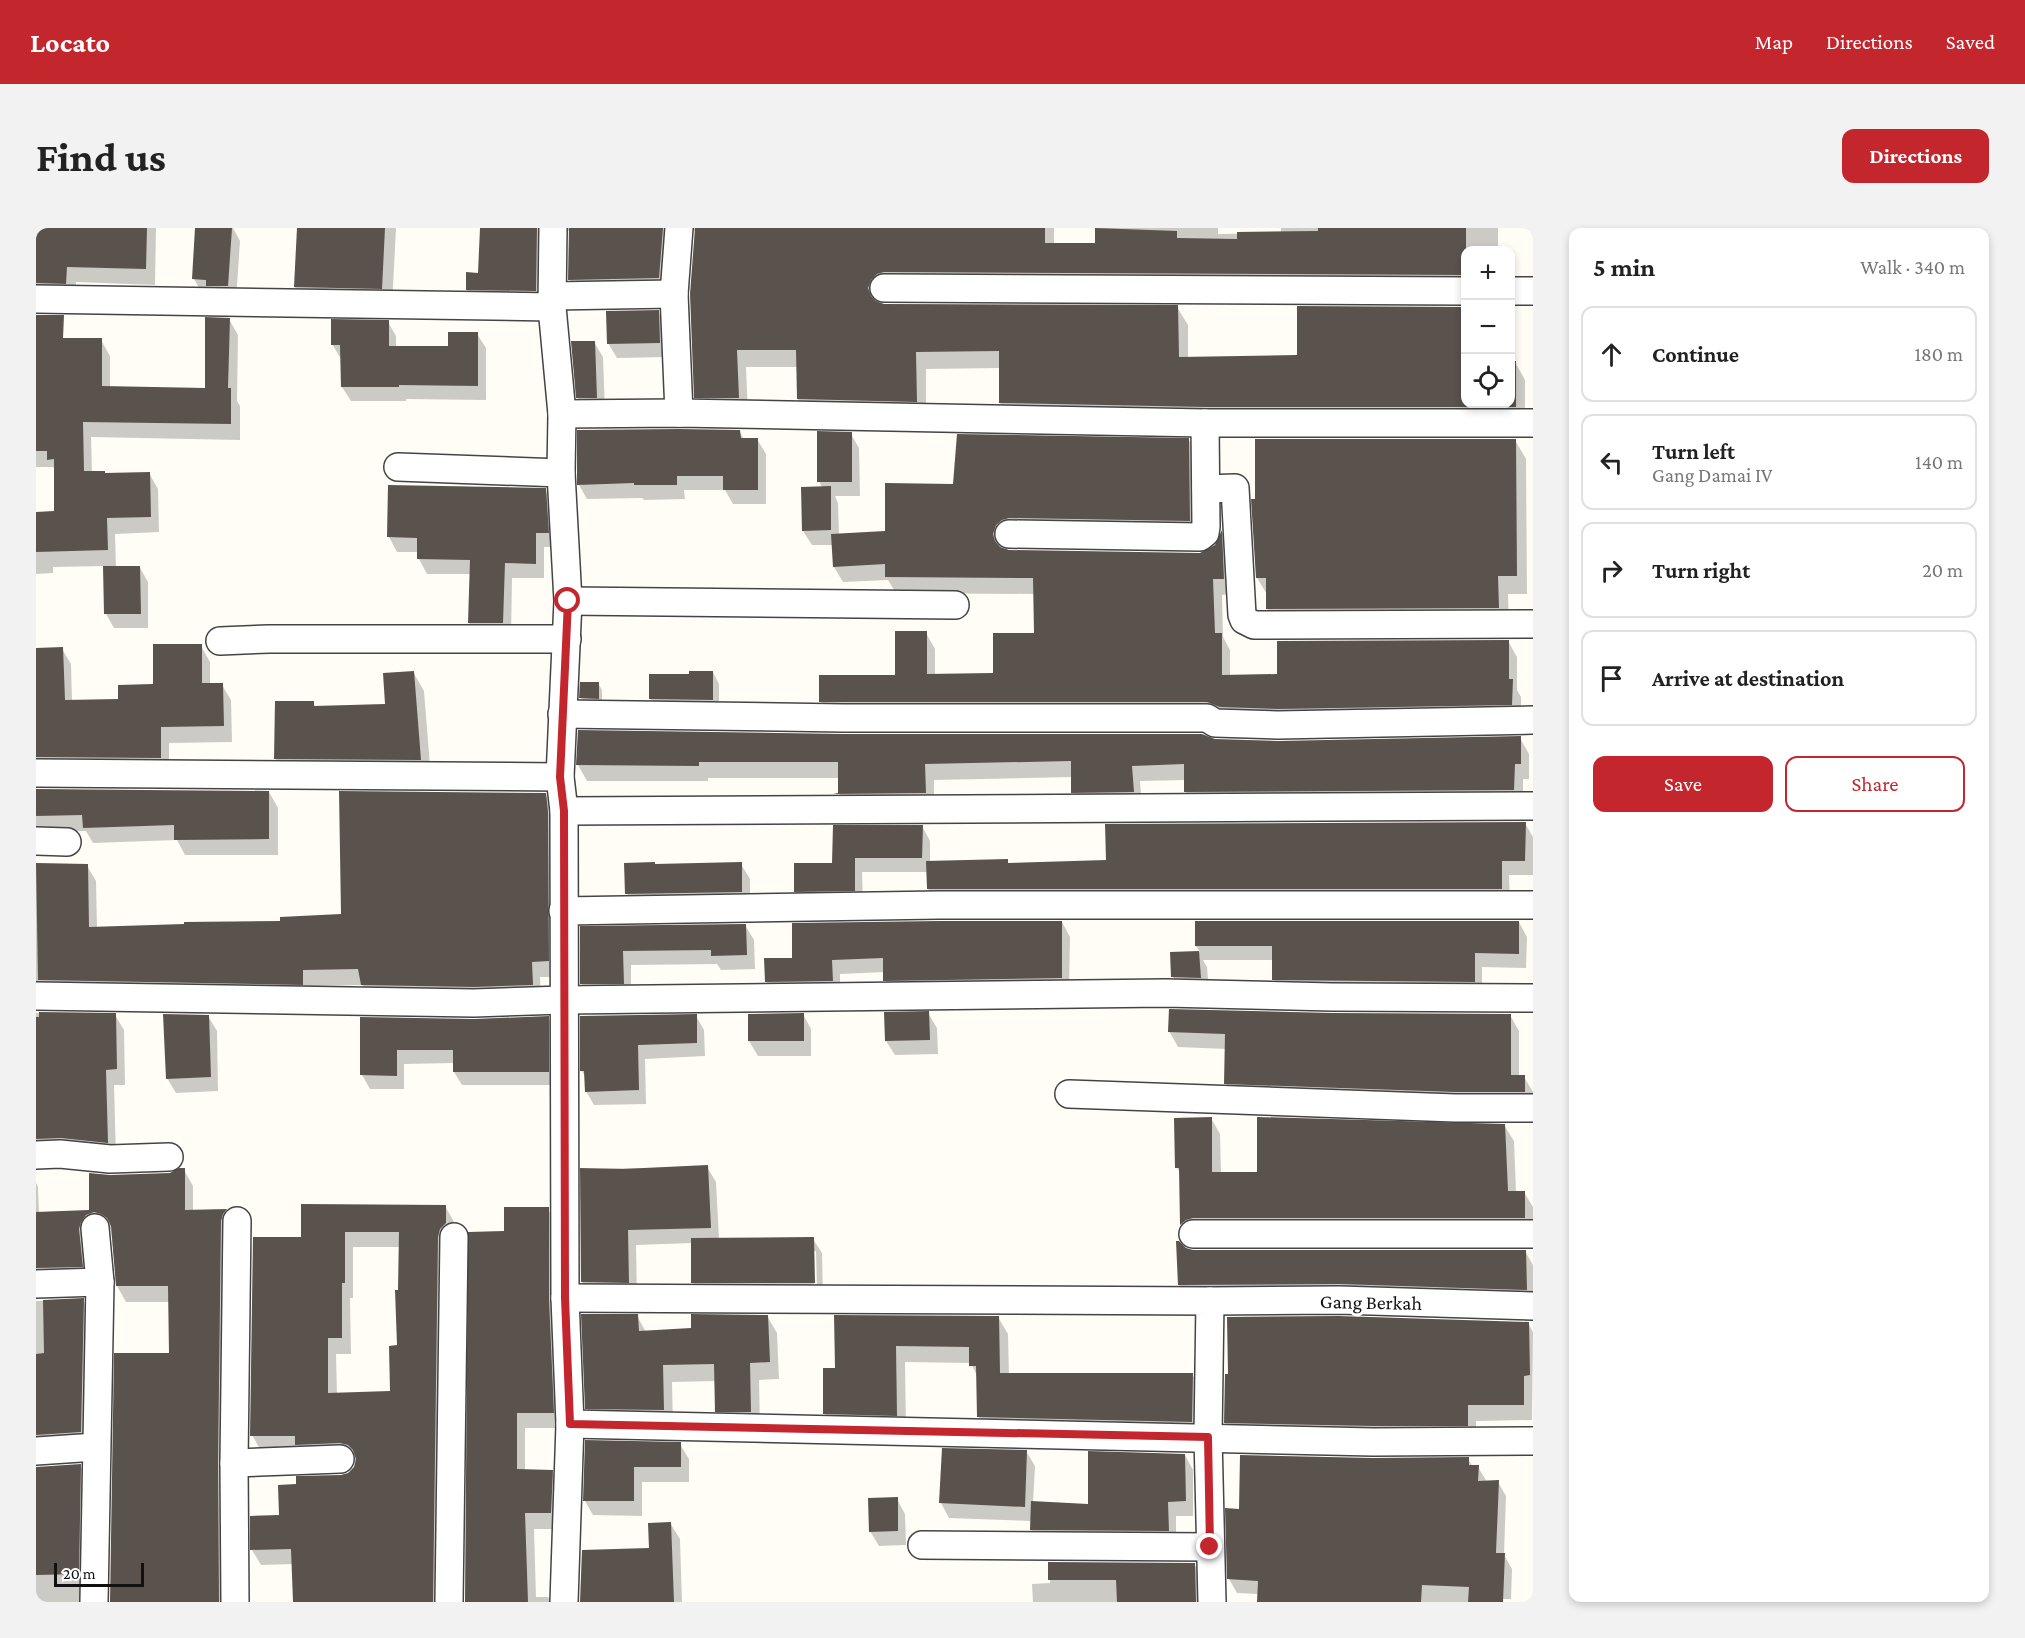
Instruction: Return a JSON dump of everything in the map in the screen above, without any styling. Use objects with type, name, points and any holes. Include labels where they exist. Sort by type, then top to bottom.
[{"type":"street","points":[[552,228],[552,301],[562,414],[561,473],[568,601],[560,777],[564,811],[565,1298],[570,1424],[564,1602]]},
{"type":"street","points":[[680,228],[674,294],[680,413]]},
{"type":"street","points":[[884,288],[1461,291]]},
{"type":"street","points":[[1515,291],[1533,291]]},
{"type":"street","points":[[36,299],[552,301],[674,294]]},
{"type":"street","points":[[562,414],[680,413],[1205,423],[1533,423]]},
{"type":"street","points":[[1009,534],[1200,537],[1205,533],[1206,527],[1205,423]]},
{"type":"street","points":[[398,467],[561,473]]},
{"type":"street","points":[[1206,489],[1235,488],[1242,615],[1244,620],[1254,625],[1533,624]]},
{"type":"street","points":[[568,601],[955,605]]},
{"type":"street","points":[[220,641],[567,639]]},
{"type":"street","points":[[562,714],[844,718],[1207,718],[1215,723],[1278,725],[1533,720]]},
{"type":"street","points":[[36,773],[560,777]]},
{"type":"street","points":[[564,811],[1533,806]]},
{"type":"street","points":[[36,841],[67,842]]},
{"type":"street","points":[[563,911],[939,905],[1533,904]]},
{"type":"street","points":[[36,996],[474,1003],[1165,993],[1533,998]]},
{"type":"street","points":[[1069,1094],[1533,1108]]},
{"type":"street","points":[[36,1155],[60,1154],[110,1159],[170,1157]]},
{"type":"street","points":[[235,1602],[237,1221]]},
{"type":"street","points":[[94,1602],[100,1282],[95,1227]]},
{"type":"street","points":[[1193,1234],[1533,1234]]},
{"type":"street","points":[[448,1602],[454,1236]]},
{"type":"street","points":[[36,1284],[100,1282]]},
{"type":"street","name":"Gang Berkah","points":[[565,1298],[1339,1300],[1533,1306]]},
{"type":"street","points":[[1210,1301],[1208,1437],[1212,1602]]},
{"type":"street","points":[[570,1424],[1373,1442],[1533,1441]]},
{"type":"street","points":[[36,1451],[96,1447]]},
{"type":"street","points":[[234,1463],[340,1459]]},
{"type":"street","points":[[922,1545],[1210,1547]]},
{"type":"building","points":[[36,228],[147,228],[146,269],[67,267],[66,284],[36,283]]},
{"type":"building","points":[[195,228],[232,228],[228,286],[206,286],[206,280],[192,279]]},
{"type":"building","points":[[297,228],[385,228],[382,289],[294,287]]},
{"type":"building","points":[[480,228],[537,228],[536,291],[466,290],[466,272],[478,273]]},
{"type":"building","points":[[569,228],[663,228],[659,278],[568,280]]},
{"type":"building","points":[[695,228],[1045,228],[1045,243],[1095,243],[1095,228],[1177,231],[1177,238],[1237,239],[1237,232],[1318,231],[1318,228],[1466,228],[1466,246],[1461,246],[1461,275],[884,272],[877,274],[871,280],[868,288],[876,301],[884,304],[1178,305],[1179,357],[1297,355],[1297,306],[1461,307],[1461,407],[1205,407],[999,403],[999,351],[916,352],[917,402],[797,399],[796,350],[737,350],[739,398],[694,398],[690,294]]},
{"type":"building","points":[[659,310],[660,343],[607,344],[606,311]]},
{"type":"building","points":[[36,315],[64,315],[63,338],[102,338],[102,386],[205,388],[205,317],[230,318],[228,388],[231,388],[231,424],[83,422],[84,471],[150,472],[151,517],[107,518],[108,550],[36,552],[36,512],[54,511],[54,459],[47,460],[47,451],[36,451]]},
{"type":"building","points":[[331,319],[389,320],[389,346],[448,346],[448,332],[478,332],[478,386],[341,387],[340,345],[331,345]]},
{"type":"building","points":[[571,341],[595,341],[597,398],[576,398]]},
{"type":"building","points":[[1515,361],[1516,361],[1515,407]]},
{"type":"building","points":[[577,430],[740,430],[741,438],[758,438],[758,490],[723,490],[723,476],[677,476],[677,485],[634,485],[634,483],[577,485]]},
{"type":"building","points":[[817,431],[852,432],[852,482],[817,482]]},
{"type":"building","points":[[957,434],[1189,438],[1190,521],[1009,518],[996,525],[993,534],[1000,547],[1009,550],[1200,553],[1215,545],[1222,530],[1224,579],[1213,579],[1215,633],[1222,633],[1222,675],[1277,674],[1277,641],[1509,640],[1509,679],[1513,679],[1512,705],[1278,709],[1220,707],[1207,702],[819,702],[819,675],[895,675],[895,631],[927,631],[927,674],[993,673],[993,633],[1034,633],[1033,578],[885,577],[885,564],[833,567],[831,534],[885,531],[885,483],[953,484]]},
{"type":"building","points":[[1255,439],[1516,439],[1517,576],[1498,576],[1499,608],[1266,609],[1266,578],[1256,578],[1251,499],[1255,499]]},
{"type":"building","points":[[388,485],[546,488],[549,533],[536,533],[536,564],[505,563],[503,623],[468,623],[470,560],[417,559],[417,538],[387,537]]},
{"type":"building","points":[[831,486],[831,530],[802,531],[801,487]]},
{"type":"building","points":[[103,566],[140,566],[141,614],[104,614]]},
{"type":"building","points":[[153,644],[202,644],[202,683],[223,683],[224,726],[161,727],[161,758],[36,757],[36,648],[63,647],[65,700],[118,699],[118,685],[153,684]]},
{"type":"building","points":[[414,671],[421,760],[274,759],[275,701],[314,701],[314,706],[385,704],[383,673]]},
{"type":"building","points":[[689,671],[713,671],[713,700],[649,699],[649,674],[689,674]]},
{"type":"building","points":[[580,682],[599,682],[599,699],[579,698]]},
{"type":"building","points":[[578,730],[844,734],[1202,734],[1215,739],[1278,741],[1521,736],[1521,764],[1515,764],[1514,790],[1184,792],[1184,764],[1132,766],[1134,792],[1071,793],[1071,761],[925,764],[926,793],[833,794],[838,793],[838,762],[699,762],[699,766],[576,765]]},
{"type":"building","points":[[36,789],[269,791],[269,839],[174,840],[174,825],[83,828],[82,815],[36,816]]},
{"type":"building","points":[[339,791],[546,793],[549,961],[532,962],[533,985],[474,987],[361,985],[358,969],[303,970],[303,985],[38,980],[36,863],[88,864],[89,927],[184,924],[184,922],[280,921],[280,917],[341,914]]},
{"type":"building","points":[[1526,822],[1525,861],[1502,861],[1502,889],[927,889],[926,861],[1008,859],[1008,863],[1106,860],[1105,824]]},
{"type":"building","points":[[833,825],[923,825],[922,858],[855,858],[855,891],[794,892],[794,863],[832,863]]},
{"type":"building","points":[[655,862],[655,864],[742,862],[742,892],[625,894],[624,863]]},
{"type":"building","points":[[1062,921],[1062,978],[883,981],[883,958],[832,960],[833,981],[765,982],[764,958],[792,958],[792,923]]},
{"type":"building","points":[[1195,921],[1519,921],[1519,954],[1475,953],[1475,982],[1272,980],[1272,946],[1195,946]]},
{"type":"building","points":[[746,924],[747,955],[711,956],[711,950],[623,951],[624,984],[580,984],[580,926]]},
{"type":"building","points":[[1199,951],[1201,978],[1171,977],[1170,952]]},
{"type":"building","points":[[1169,1009],[1511,1014],[1511,1075],[1525,1075],[1525,1092],[1455,1092],[1224,1084],[1225,1034],[1168,1032]]},
{"type":"building","points":[[929,1011],[930,1040],[885,1041],[884,1012]]},
{"type":"building","points":[[39,1012],[116,1013],[117,1069],[106,1070],[108,1143],[61,1138],[36,1139],[36,1017],[39,1017]]},
{"type":"building","points":[[804,1013],[804,1041],[748,1041],[748,1014]]},
{"type":"building","points":[[163,1014],[209,1015],[211,1077],[166,1079]]},
{"type":"building","points":[[697,1014],[697,1043],[638,1045],[639,1090],[585,1092],[584,1071],[580,1071],[580,1016]]},
{"type":"building","points":[[549,1016],[549,1072],[453,1072],[453,1050],[397,1050],[397,1076],[360,1075],[360,1017],[474,1019]]},
{"type":"building","points":[[1212,1117],[1212,1172],[1257,1172],[1257,1117],[1505,1124],[1508,1191],[1525,1191],[1525,1218],[1193,1218],[1180,1225],[1179,1168],[1175,1168],[1174,1118]]},
{"type":"building","points":[[708,1165],[711,1228],[628,1230],[629,1283],[581,1282],[580,1168],[623,1169]]},
{"type":"building","points":[[179,1168],[185,1168],[185,1210],[227,1209],[221,1221],[219,1602],[110,1602],[114,1353],[169,1353],[168,1286],[116,1286],[111,1226],[107,1218],[94,1212],[86,1215],[79,1229],[83,1267],[36,1268],[36,1212],[89,1210],[89,1173],[110,1175],[170,1173]]},
{"type":"building","points":[[301,1204],[446,1205],[446,1223],[440,1229],[438,1237],[433,1602],[293,1602],[291,1549],[250,1550],[250,1516],[279,1515],[278,1485],[296,1484],[296,1476],[348,1473],[354,1467],[356,1459],[353,1450],[348,1445],[340,1443],[295,1445],[295,1436],[250,1436],[253,1237],[301,1237]],"holes":[[[345,1232],[399,1232],[398,1290],[395,1290],[397,1345],[389,1346],[390,1391],[328,1393],[328,1338],[342,1338]]]},
{"type":"building","points":[[504,1207],[549,1207],[549,1299],[554,1413],[517,1413],[517,1469],[553,1470],[551,1513],[525,1513],[528,1602],[465,1602],[468,1232],[504,1231]]},
{"type":"building","points":[[814,1237],[815,1283],[691,1283],[691,1238]]},
{"type":"building","points":[[1176,1241],[1193,1250],[1526,1250],[1527,1290],[1339,1284],[1178,1285]]},
{"type":"building","points":[[84,1298],[81,1432],[36,1435],[36,1354],[44,1353],[43,1300]]},
{"type":"building","points":[[581,1314],[638,1314],[639,1331],[691,1328],[691,1314],[768,1315],[770,1362],[750,1363],[751,1412],[715,1412],[714,1364],[663,1365],[664,1410],[585,1409]]},
{"type":"building","points":[[834,1315],[999,1316],[1000,1373],[1193,1373],[1192,1422],[977,1417],[976,1366],[969,1366],[969,1347],[896,1346],[897,1416],[823,1414],[823,1368],[835,1368]]},
{"type":"building","points":[[1339,1316],[1529,1322],[1530,1375],[1524,1376],[1524,1405],[1468,1405],[1468,1426],[1224,1423],[1225,1374],[1228,1374],[1227,1317]]},
{"type":"building","points":[[585,1440],[681,1442],[681,1467],[634,1467],[634,1501],[583,1501]]},
{"type":"building","points":[[942,1448],[1027,1450],[1025,1507],[939,1503]]},
{"type":"building","points":[[1088,1451],[1185,1454],[1186,1501],[1168,1502],[1169,1531],[1030,1530],[1031,1501],[1088,1504]]},
{"type":"building","points":[[1240,1455],[1373,1458],[1469,1457],[1469,1465],[1479,1465],[1478,1481],[1499,1480],[1496,1553],[1505,1553],[1503,1602],[1468,1602],[1469,1587],[1422,1585],[1421,1602],[1257,1602],[1258,1581],[1227,1579],[1225,1508],[1239,1509]]},
{"type":"building","points":[[81,1464],[79,1574],[36,1575],[36,1467]]},
{"type":"building","points":[[898,1497],[898,1531],[869,1532],[868,1498]]},
{"type":"building","points":[[671,1522],[674,1602],[580,1602],[582,1550],[649,1548],[648,1523]]},
{"type":"building","points":[[1048,1562],[1195,1563],[1196,1602],[1117,1602],[1116,1580],[1048,1580]]},
{"type":"route","points":[[568,601],[560,777],[564,811],[565,1298],[570,1424],[1208,1437],[1210,1547]]}]
